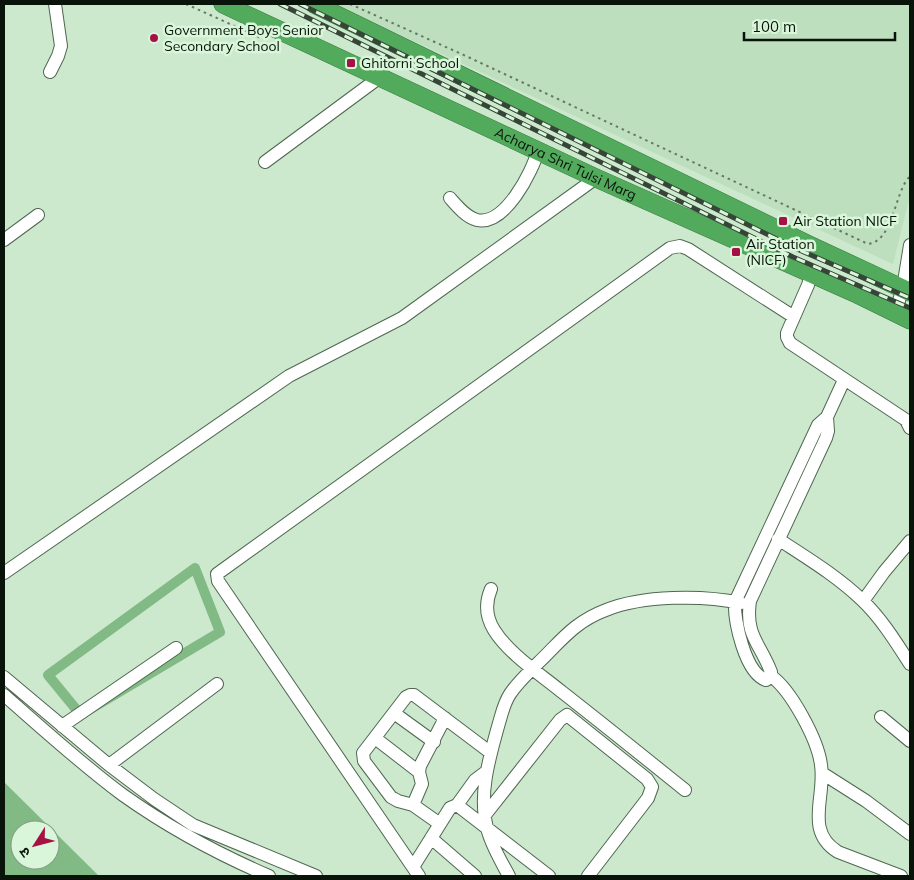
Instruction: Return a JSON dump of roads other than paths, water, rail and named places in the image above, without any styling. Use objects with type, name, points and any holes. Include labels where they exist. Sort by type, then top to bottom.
[{"type":"highway","name":"Acharya Shri Tulsi Marg","points":[[222,4],[241,8],[380,77],[538,151],[855,293],[903,317]]},
{"type":"highway","points":[[314,4],[906,290]]},
{"type":"street","points":[[50,72],[61,46],[55,4]]},
{"type":"street","points":[[265,162],[380,77]]},
{"type":"street","points":[[450,198],[467,215],[475,220],[489,219],[502,211],[515,198],[538,151]]},
{"type":"street","points":[[4,573],[284,379],[402,318],[596,178]]},
{"type":"street","points":[[4,240],[38,215]]},
{"type":"street","points":[[903,317],[910,245]]},
{"type":"street","points":[[416,872],[218,581],[217,574],[670,248],[680,246],[688,249],[794,317]]},
{"type":"street","points":[[811,274],[786,337],[790,343],[906,420],[910,428]]},
{"type":"street","points":[[771,676],[768,679],[763,679],[750,664],[738,630],[734,611],[735,602],[818,424],[827,417],[844,380]]},
{"type":"street","points":[[827,417],[828,431],[826,438],[753,591],[749,604],[748,622],[758,648],[769,667],[771,676],[782,686],[800,712],[817,750],[822,773],[819,821],[821,836],[824,841],[838,852],[901,876]]},
{"type":"street","points":[[778,539],[840,580],[863,601],[880,620],[910,664]]},
{"type":"street","points":[[863,601],[884,572],[910,542]]},
{"type":"street","points":[[491,589],[488,596],[487,610],[493,628],[503,641],[532,669],[685,790]]},
{"type":"street","points":[[503,873],[486,821],[484,794],[491,753],[505,703],[521,679],[572,629],[593,615],[607,609],[625,604],[675,597],[749,604]]},
{"type":"street","points":[[43,728],[58,722],[176,648]]},
{"type":"street","points":[[4,677],[109,765],[154,799],[193,825],[316,876]]},
{"type":"street","points":[[109,765],[217,684]]},
{"type":"street","points":[[4,695],[124,795],[165,822],[228,858],[269,876]]},
{"type":"street","points":[[440,824],[413,805],[391,797],[364,761],[363,754],[406,697],[414,695],[491,753]]},
{"type":"street","points":[[394,712],[434,742]]},
{"type":"street","points":[[486,821],[560,720],[567,715],[647,779],[652,787],[648,798],[588,876]]},
{"type":"street","points":[[880,717],[910,741]]},
{"type":"street","points":[[413,805],[422,784],[419,772],[423,759],[434,742],[445,718]]},
{"type":"street","points":[[375,738],[419,772]]},
{"type":"street","points":[[416,872],[431,838],[450,808],[457,804],[475,780],[487,771]]},
{"type":"street","points":[[822,773],[866,801],[910,834]]},
{"type":"street","points":[[457,804],[486,821],[549,876]]},
{"type":"street","points":[[431,838],[475,876]]},
{"type":"waterway","points":[[195,568],[220,632],[62,726],[80,714],[48,675],[195,568]]},
{"type":"railway","points":[[280,4],[793,257],[910,308]]},
{"type":"railway","points":[[300,4],[797,249],[910,298]]},
{"type":"place","name":"Government Boys Senior Secondary School","points":[[154,38]]},
{"type":"place","name":"Ghitorni School","points":[[351,63]]},
{"type":"place","name":"Air Station NICF","points":[[783,221]]},
{"type":"place","name":"Air Station (NICF)","points":[[736,252]]}]
